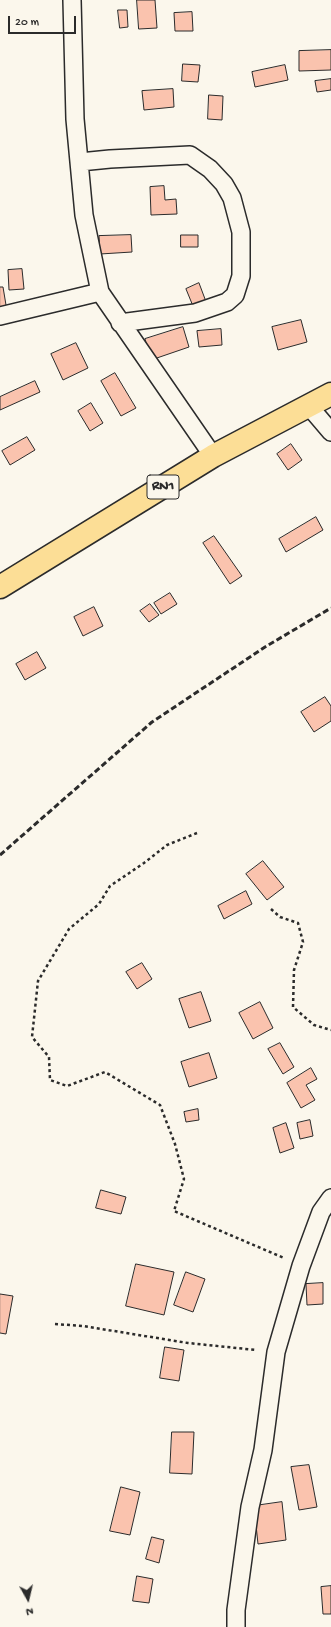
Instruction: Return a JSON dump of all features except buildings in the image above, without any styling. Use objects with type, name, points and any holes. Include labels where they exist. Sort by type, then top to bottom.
[{"type":"highway","name":"RN1","points":[[0,587],[213,456],[331,394]]},
{"type":"street","points":[[72,0],[75,119],[84,215],[100,292],[213,456]]},
{"type":"street","points":[[80,162],[190,155],[210,169],[224,184],[232,198],[241,232],[241,276],[235,295],[227,302],[195,313],[120,323]]},
{"type":"street","points":[[0,316],[100,292]]},
{"type":"street","points":[[308,405],[331,432]]},
{"type":"street","points":[[236,1627],[236,1610],[250,1507],[263,1450],[276,1352],[301,1266],[321,1212],[331,1198]]},
{"type":"path","points":[[197,833],[166,845],[144,863],[110,886],[99,904],[69,929],[38,981],[32,1037],[48,1057],[50,1080],[67,1086],[105,1072],[160,1105],[175,1144],[184,1179],[174,1211],[301,1266]]},
{"type":"path","points":[[271,909],[280,917],[298,924],[303,942],[294,970],[292,1007],[314,1025],[331,1030]]},
{"type":"path","points":[[55,1324],[83,1326],[188,1343],[276,1352]]},
{"type":"railway","points":[[0,855],[152,722],[265,647],[331,608]]}]
